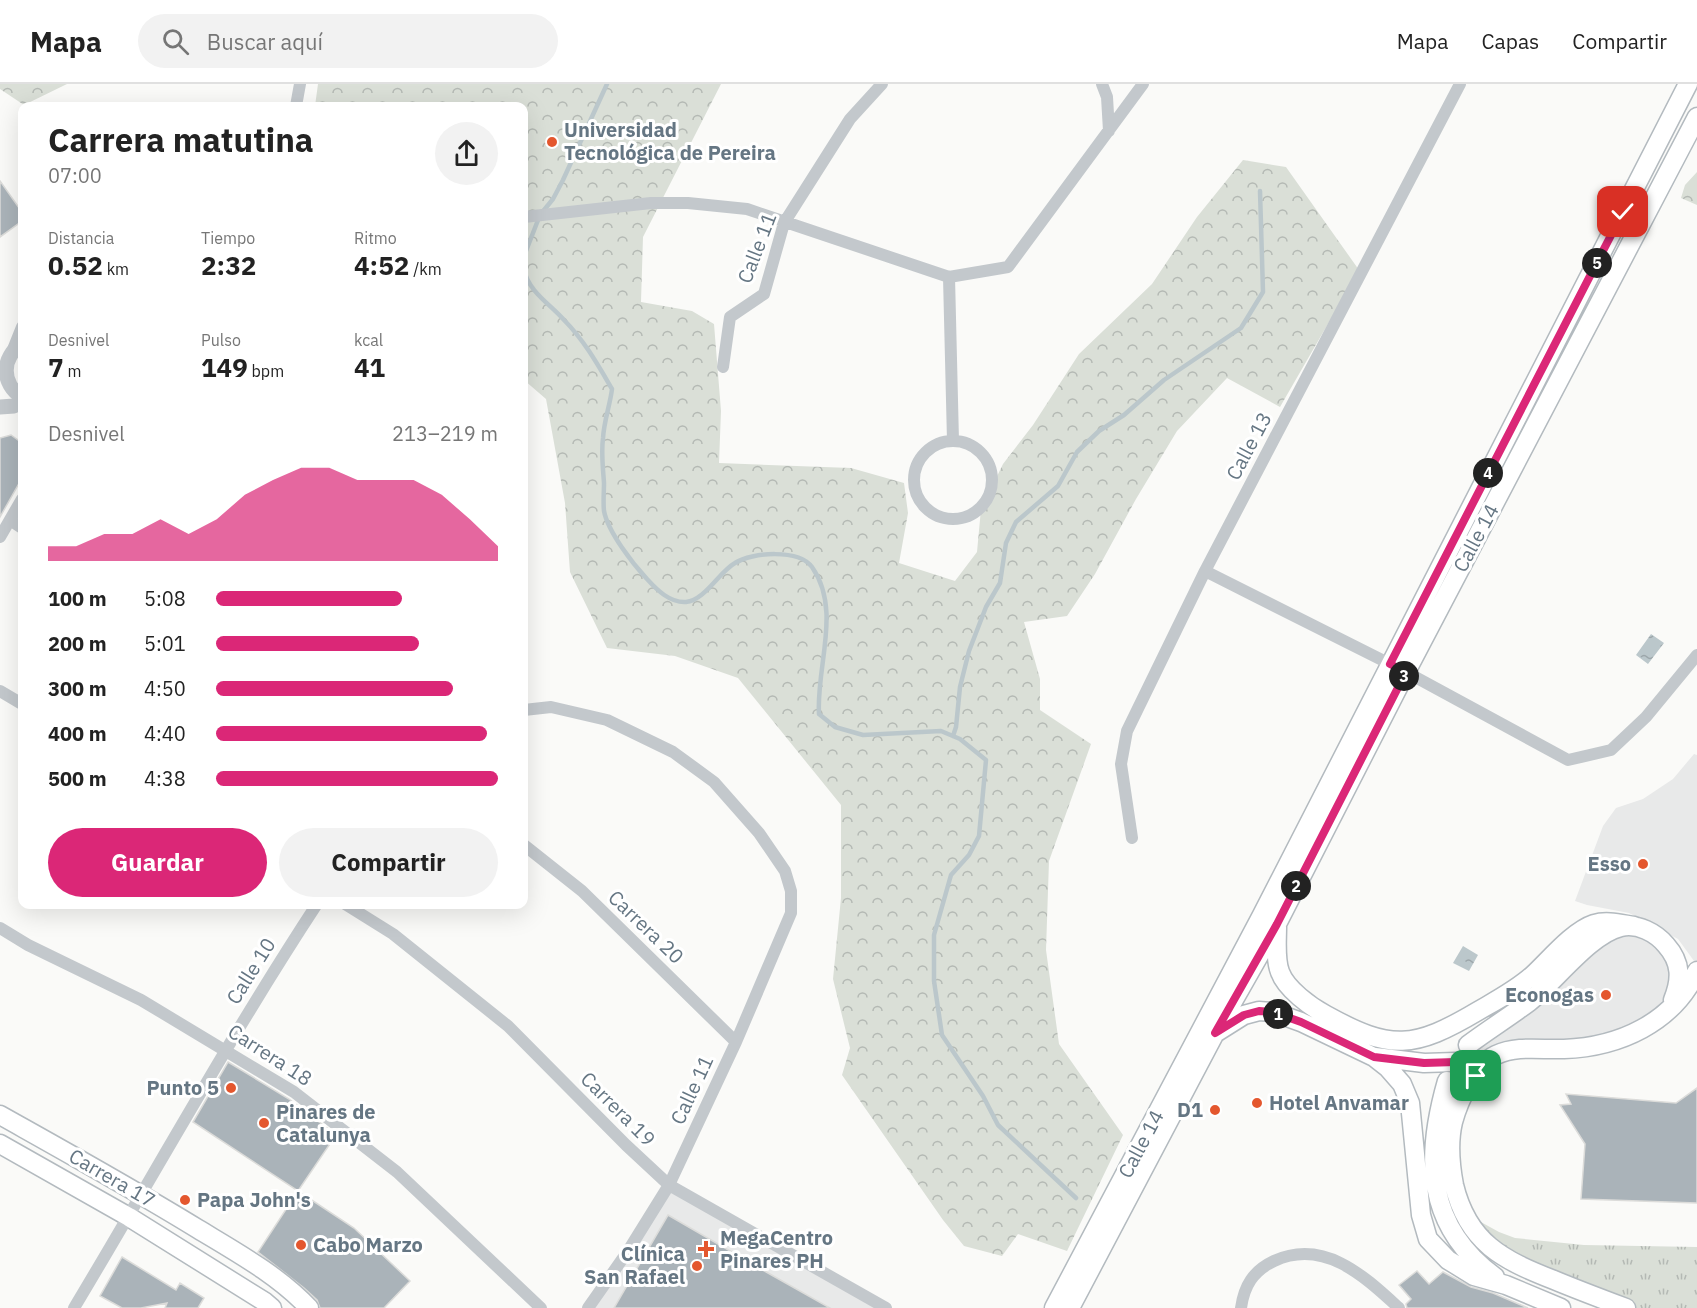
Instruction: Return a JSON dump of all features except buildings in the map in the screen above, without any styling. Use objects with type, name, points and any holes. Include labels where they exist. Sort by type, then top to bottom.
[{"type":"main road","name":"Calle 14","points":[[1070,1308],[1215,1033],[1277,924],[1398,668],[1688,84]]},
{"type":"main road","name":"Calle 14","points":[[1054,1308],[1229,977],[1697,117]]},
{"type":"main road","points":[[1229,977],[1250,970],[1267,969],[1280,974],[1296,994],[1312,1008],[1338,1022],[1388,1041],[1407,1042],[1431,1036],[1454,1026],[1511,992],[1580,932],[1593,924],[1608,922],[1634,926],[1656,935],[1676,959],[1680,978],[1668,1010]]},
{"type":"main road","points":[[1277,924],[1280,974]]},
{"type":"main road","points":[[1468,1045],[1530,1002],[1577,957],[1607,933],[1622,927],[1634,926]]},
{"type":"main road","points":[[1626,1308],[1515,1265],[1487,1246],[1467,1221],[1457,1197],[1451,1172],[1450,1132],[1466,1088],[1487,1061],[1497,1055],[1516,1050],[1592,1047],[1632,1033],[1653,1022],[1680,1000],[1697,971]]},
{"type":"main road","points":[[1215,1033],[1244,1015],[1259,1011],[1273,1012],[1301,1022],[1374,1057],[1388,1068],[1402,1084],[1410,1103],[1419,1206],[1428,1239],[1448,1260],[1474,1276],[1506,1285],[1561,1308]]},
{"type":"main road","points":[[1374,1057],[1424,1063],[1487,1061]]},
{"type":"main road","points":[[1447,1081],[1438,1114],[1434,1148],[1442,1215],[1453,1234],[1479,1266],[1506,1285]]},
{"type":"main road","name":"Carrera 17","points":[[0,1115],[142,1195],[252,1262],[297,1295],[309,1308]]},
{"type":"main road","name":"Carrera 17","points":[[0,1144],[129,1217],[272,1308]]},
{"type":"street","points":[[297,102],[300,84]]},
{"type":"street","name":"Calle 11","points":[[723,367],[730,317],[764,294],[784,223],[850,119],[882,84]]},
{"type":"street","points":[[1102,84],[1107,97],[1109,131]]},
{"type":"street","points":[[528,217],[651,203],[688,203],[747,209],[949,277],[1008,267],[1143,84]]},
{"type":"street","name":"Calle 13","points":[[1132,838],[1120,764],[1127,731],[1205,571],[1460,84]]},
{"type":"street","points":[[949,277],[953,441]]},
{"type":"street","points":[[18,337],[10,357],[7,378],[18,395]]},
{"type":"street","points":[[0,407],[14,406],[18,402]]},
{"type":"street","points":[[953,441],[966,443],[986,458],[993,482],[987,500],[974,514],[962,519],[950,520],[926,509],[918,498],[914,485],[914,472],[919,459],[928,449],[940,443],[953,441]]},
{"type":"street","points":[[0,537],[18,506]]},
{"type":"street","points":[[10,520],[18,525]]},
{"type":"street","points":[[1205,571],[1398,668],[1568,760],[1611,750],[1646,717],[1697,655]]},
{"type":"street","points":[[0,691],[18,702]]},
{"type":"street","name":"Calle 11","points":[[528,710],[551,707],[607,720],[673,752],[714,782],[759,834],[785,871],[791,891],[791,913],[736,1042],[669,1185],[628,1251],[588,1308]]},
{"type":"street","name":"Carrera 20","points":[[528,848],[582,891],[736,1042]]},
{"type":"street","name":"Calle 10","points":[[74,1308],[226,1050],[314,909]]},
{"type":"street","name":"Carrera 19","points":[[353,909],[393,933],[508,1026],[669,1185],[886,1308]]},
{"type":"street","name":"Carrera 18","points":[[0,928],[28,945],[141,1000],[294,1092],[397,1173],[541,1308]]},
{"type":"street","points":[[1241,1308],[1251,1278],[1263,1266],[1291,1254],[1308,1253],[1337,1260],[1399,1308]]},
{"type":"shaded area","name":"Esso","points":[[1694,754],[1697,755],[1697,965],[1678,939],[1629,913],[1575,901],[1603,826],[1616,808],[1643,799],[1673,779]]},
{"type":"shaded area","name":"Econogas","points":[[1607,933],[1656,935],[1678,988],[1632,1033],[1476,1062],[1469,1045]]},
{"type":"shaded area","name":"MegaCentro Pinares PH","points":[[669,1185],[886,1308],[588,1308]]},
{"type":"green space","points":[[0,84],[67,84],[30,102],[20,102],[0,89]]},
{"type":"green space","points":[[318,84],[721,84],[643,237],[641,302],[692,311],[714,324],[721,411],[719,463],[851,468],[904,483],[908,513],[899,563],[955,581],[977,552],[981,509],[1003,464],[1033,425],[1079,354],[1152,284],[1197,217],[1243,160],[1286,167],[1359,270],[1280,407],[1227,378],[1177,431],[1095,574],[1067,616],[1024,622],[1040,679],[1040,710],[1091,744],[1049,861],[1046,950],[1059,1044],[1123,1135],[1067,1251],[1018,1234],[1002,1256],[964,1246],[943,1220],[842,1075],[850,1048],[833,979],[841,898],[841,805],[738,678],[675,656],[607,648],[570,572],[565,503],[546,399],[528,383],[528,102],[316,102]]},
{"type":"green space","points":[[1697,172],[1697,205],[1681,198],[1685,185]]},
{"type":"green space","points":[[1470,1216],[1515,1238],[1584,1245],[1697,1247],[1697,1308],[1626,1308],[1515,1265]]},
{"type":"water","points":[[1651,634],[1664,643],[1648,664],[1636,655]]},
{"type":"water","points":[[1463,946],[1478,955],[1469,971],[1453,963]]},
{"type":"waterway","points":[[528,246],[540,215],[553,199],[563,180],[607,84]]},
{"type":"waterway","points":[[953,736],[960,687],[969,651],[986,607],[1000,583],[1006,543],[1016,522],[1058,486],[1077,452],[1099,431],[1124,415],[1164,380],[1241,328],[1263,292],[1260,191]]},
{"type":"waterway","points":[[528,280],[584,344],[612,389],[602,444],[604,511],[610,528],[622,547],[651,583],[669,598],[686,602],[706,591],[729,567],[743,559],[775,554],[797,557],[806,561],[821,584],[827,620],[819,714],[835,727],[863,735],[941,731],[960,739],[986,760],[979,836],[969,855],[951,875],[934,935],[934,981],[942,1035],[983,1096],[998,1125],[1076,1198]]},
{"type":"place","name":"Universidad Tecnológica de Pereira","points":[[552,142]]},
{"type":"place","name":"Esso","points":[[1643,864]]},
{"type":"place","name":"Econogas","points":[[1606,995]]},
{"type":"place","name":"Punto 5","points":[[231,1088]]},
{"type":"place","name":"Hotel Anvamar","points":[[1257,1103]]},
{"type":"place","name":"D1","points":[[1215,1110]]},
{"type":"place","name":"Pinares de Catalunya","points":[[264,1123]]},
{"type":"place","name":"Papa John's","points":[[185,1200]]},
{"type":"place","name":"Cabo Marzo","points":[[301,1245]]},
{"type":"place","name":"MegaCentro Pinares PH","points":[[706,1249]]},
{"type":"place","name":"Clínica San Rafael","points":[[697,1266]]},
{"type":"route","points":[[1476,1076],[1487,1061],[1424,1063],[1374,1057],[1301,1022],[1273,1012],[1259,1011],[1244,1015],[1215,1033],[1277,924],[1406,672],[1390,664],[1623,212]]}]
